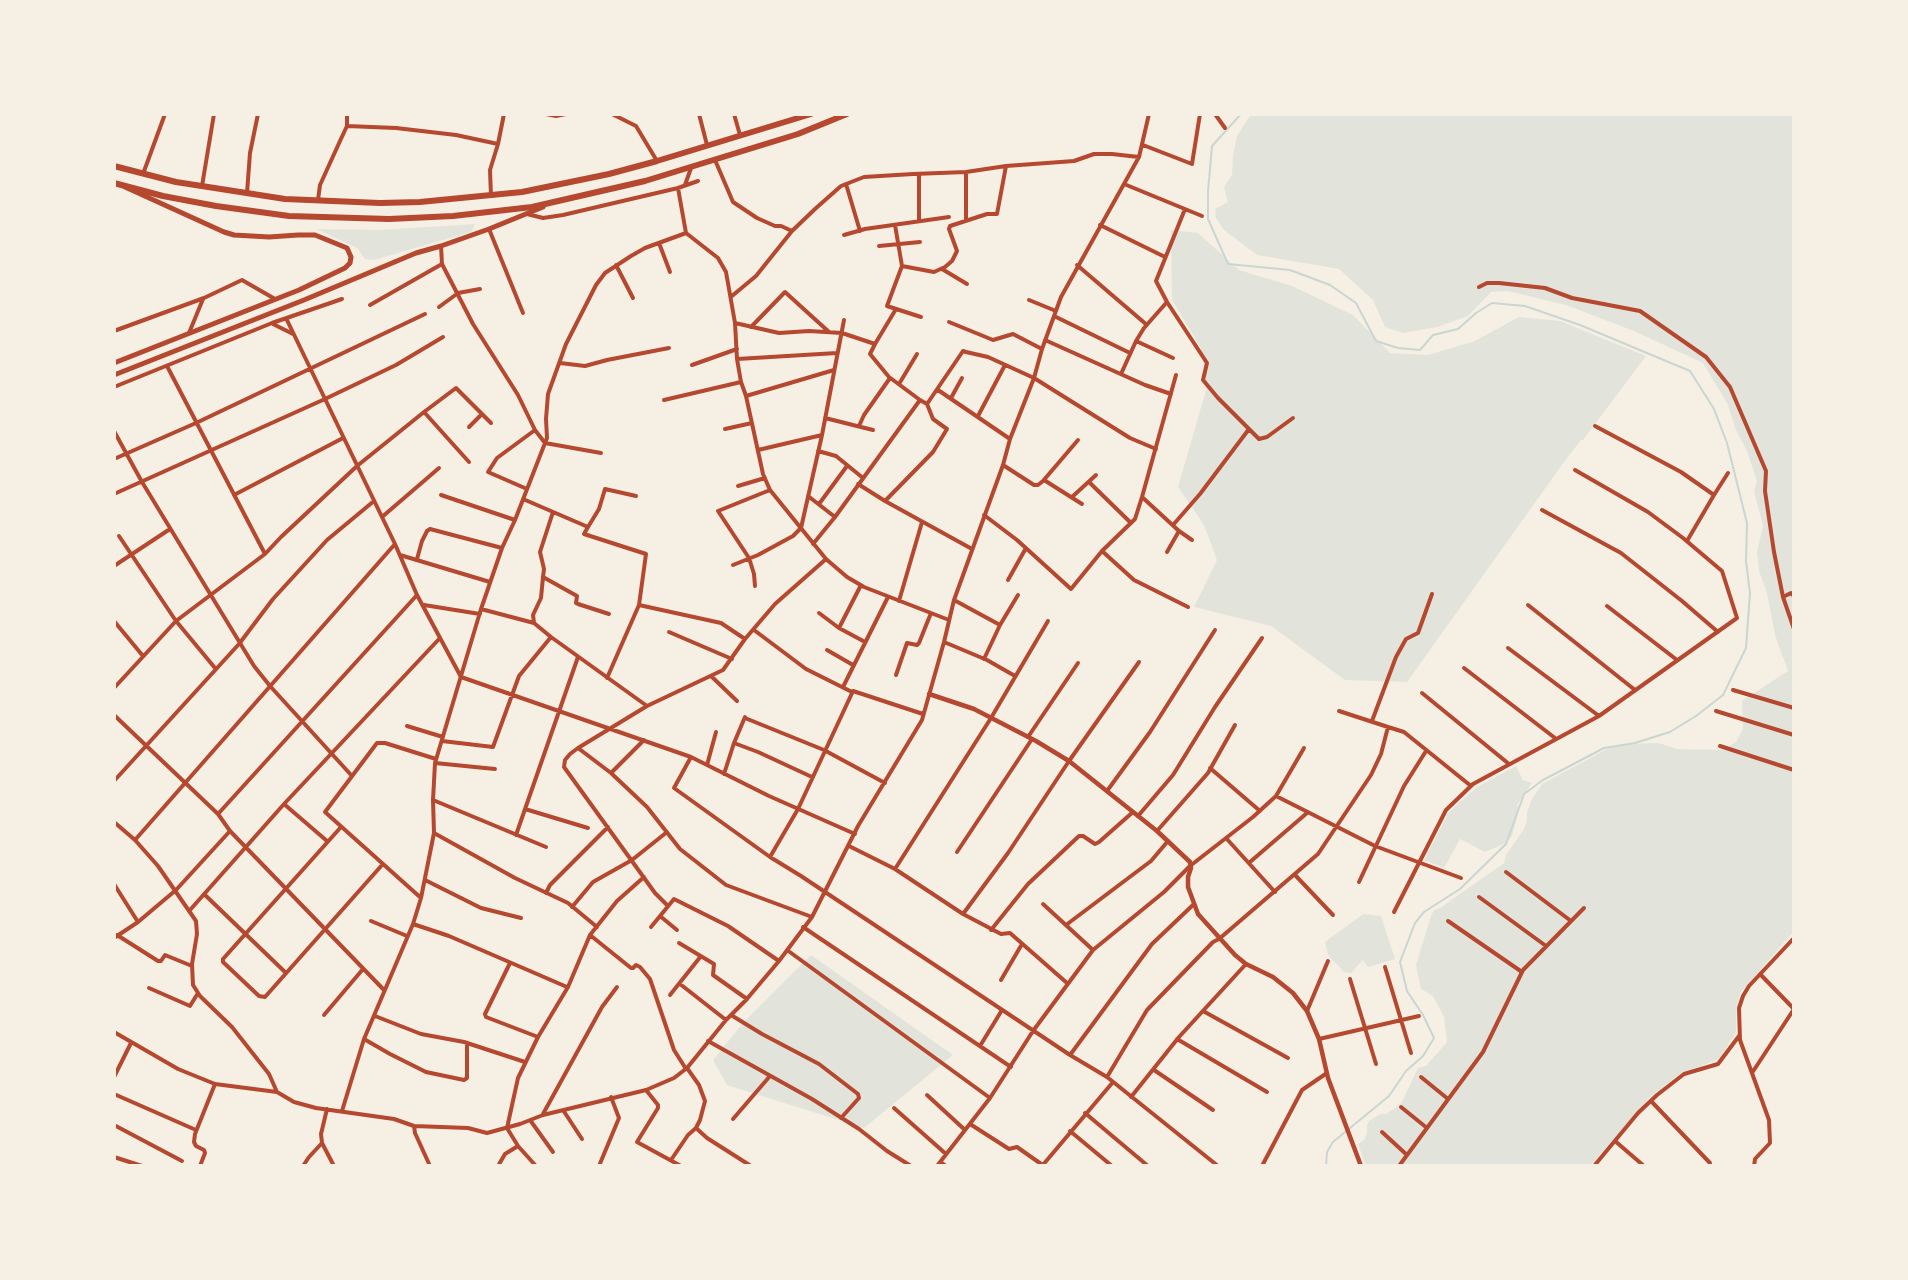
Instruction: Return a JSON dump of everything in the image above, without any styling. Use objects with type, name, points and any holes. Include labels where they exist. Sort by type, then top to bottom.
[{"type":"highway","points":[[114,166],[202,187],[285,199],[410,202],[491,196],[546,188],[657,161],[811,114]]},
{"type":"highway","points":[[116,183],[163,196],[216,206],[307,217],[418,218],[488,212],[550,204],[645,181],[798,134],[847,114]]},
{"type":"main road","points":[[114,363],[299,290],[345,268],[350,263],[351,257],[347,248],[315,235],[269,237],[234,235],[224,232],[140,196],[116,183]]},
{"type":"main road","points":[[114,375],[416,253],[489,229],[550,204]]},
{"type":"main road","points":[[189,334],[192,344]]},
{"type":"street","points":[[143,174],[165,114]]},
{"type":"street","points":[[202,187],[214,114]]},
{"type":"street","points":[[247,194],[250,153],[258,114]]},
{"type":"street","points":[[317,201],[320,185],[347,126],[347,114]]},
{"type":"street","points":[[491,196],[490,170],[504,114]]},
{"type":"street","points":[[546,114],[556,116],[566,114]]},
{"type":"street","points":[[612,114],[636,126],[657,161]]},
{"type":"street","points":[[699,114],[707,145]]},
{"type":"street","points":[[734,114],[740,135]]},
{"type":"street","points":[[114,1032],[177,1069],[215,1084],[277,1092],[294,1102],[394,1119],[414,1126],[468,1128],[480,1133],[507,1128],[543,1115],[646,1090],[674,1078],[686,1068],[779,961],[812,917],[856,834],[858,826],[922,720],[954,600],[1003,465],[1010,439],[1034,378],[1060,297],[1139,157],[1149,114]]},
{"type":"street","points":[[1143,145],[1192,164],[1200,114]]},
{"type":"street","points":[[1215,114],[1225,128]]},
{"type":"street","points":[[347,126],[396,128],[456,135],[498,144]]},
{"type":"street","points":[[732,296],[756,276],[792,231],[841,186],[864,177],[966,172],[1074,160],[1094,154],[1112,153],[1139,157]]},
{"type":"street","points":[[715,160],[733,202],[757,218],[792,231]]},
{"type":"street","points":[[902,266],[934,272],[952,261],[956,254],[950,226],[997,214],[1006,166]]},
{"type":"street","points":[[685,185],[691,167]]},
{"type":"street","points":[[966,172],[966,221]]},
{"type":"street","points":[[919,174],[919,221]]},
{"type":"street","points":[[526,214],[543,218],[563,215],[678,188],[698,181]]},
{"type":"street","points":[[846,184],[860,231]]},
{"type":"street","points":[[1124,184],[1202,216]]},
{"type":"street","points":[[678,188],[686,233],[710,250],[723,265],[732,296],[741,382],[770,490],[826,559],[848,577],[888,597],[949,620]]},
{"type":"street","points":[[1185,209],[1156,281],[1207,363],[1203,381],[1262,440],[1293,418]]},
{"type":"street","points":[[844,236],[860,231],[949,217]]},
{"type":"street","points":[[895,225],[902,266],[887,306],[921,317]]},
{"type":"street","points":[[1100,225],[1165,257]]},
{"type":"street","points":[[489,229],[523,313]]},
{"type":"street","points":[[342,1111],[364,1039],[413,924],[421,898],[434,833],[433,800],[436,761],[490,582],[545,443],[548,394],[566,344],[596,285],[605,273],[645,248],[686,233]]},
{"type":"street","points":[[879,246],[920,242]]},
{"type":"street","points":[[659,243],[670,272]]},
{"type":"street","points":[[441,246],[442,264],[473,324],[518,395],[535,430],[545,443],[601,453]]},
{"type":"street","points":[[370,305],[442,264]]},
{"type":"street","points":[[616,265],[633,298]]},
{"type":"street","points":[[1077,265],[1147,325]]},
{"type":"street","points":[[941,269],[967,284]]},
{"type":"street","points":[[114,331],[204,298],[242,280],[275,299]]},
{"type":"street","points":[[1479,287],[1487,283],[1499,283],[1545,288],[1572,298],[1640,311],[1706,357],[1730,387],[1766,471],[1765,491],[1774,552],[1783,597],[1794,629]]},
{"type":"street","points":[[439,307],[458,293],[480,289]]},
{"type":"street","points":[[751,327],[784,292],[830,333]]},
{"type":"street","points":[[189,334],[204,298]]},
{"type":"street","points":[[114,387],[272,323],[342,299]]},
{"type":"street","points":[[1029,300],[1056,310]]},
{"type":"street","points":[[1121,374],[1136,341],[1167,302]]},
{"type":"street","points":[[885,501],[933,452],[946,429],[933,419],[927,404],[890,378],[870,354],[896,309]]},
{"type":"street","points":[[114,459],[196,423],[425,314]]},
{"type":"street","points":[[1054,316],[1130,353]]},
{"type":"street","points":[[286,318],[395,544],[417,595],[461,677],[691,757],[798,809],[856,834]]},
{"type":"street","points":[[733,565],[793,536],[801,528],[844,320]]},
{"type":"street","points":[[949,322],[993,340],[1013,334],[1042,349]]},
{"type":"street","points":[[272,323],[294,335]]},
{"type":"street","points":[[735,323],[779,333],[809,331],[842,333],[875,344]]},
{"type":"street","points":[[114,495],[396,365],[443,337]]},
{"type":"street","points":[[1046,340],[1171,394]]},
{"type":"street","points":[[1136,341],[1173,358]]},
{"type":"street","points":[[560,363],[585,366],[669,348]]},
{"type":"street","points":[[692,365],[737,349]]},
{"type":"street","points":[[927,404],[963,351],[988,357],[1034,378],[1130,438],[1156,449]]},
{"type":"street","points":[[737,359],[837,353]]},
{"type":"street","points":[[898,384],[917,354]]},
{"type":"street","points":[[978,416],[1005,365]]},
{"type":"street","points":[[166,366],[265,554]]},
{"type":"street","points":[[746,396],[834,370]]},
{"type":"street","points":[[984,514],[1071,589],[1102,551],[1131,523],[1137,514],[1176,375]]},
{"type":"street","points":[[859,426],[890,378]]},
{"type":"street","points":[[951,398],[962,378]]},
{"type":"street","points":[[664,400],[741,382]]},
{"type":"street","points":[[114,688],[176,621],[265,554],[280,537],[357,466],[456,388],[491,423]]},
{"type":"street","points":[[938,390],[1010,439]]},
{"type":"street","points":[[813,544],[920,400]]},
{"type":"street","points":[[424,412],[469,462]]},
{"type":"street","points":[[469,427],[482,414]]},
{"type":"street","points":[[825,418],[873,429]]},
{"type":"street","points":[[725,429],[752,423]]},
{"type":"street","points":[[1595,426],[1681,472],[1714,495]]},
{"type":"street","points":[[1173,525],[1200,494],[1249,429]]},
{"type":"street","points":[[114,430],[142,482],[239,644],[270,686],[352,776]]},
{"type":"street","points":[[527,489],[488,472],[497,458],[535,430]]},
{"type":"street","points":[[758,450],[822,435]]},
{"type":"street","points":[[234,495],[343,438]]},
{"type":"street","points":[[1003,465],[1038,485],[1078,440]]},
{"type":"street","points":[[818,451],[836,456],[863,478]]},
{"type":"street","points":[[819,504],[848,466]]},
{"type":"street","points":[[382,517],[439,468]]},
{"type":"street","points":[[1395,912],[1446,810],[1471,786],[1555,738],[1599,716],[1737,618],[1722,571],[1687,541],[1647,512],[1575,470]]},
{"type":"street","points":[[1687,541],[1728,473]]},
{"type":"street","points":[[1072,497],[1096,475]]},
{"type":"street","points":[[738,486],[765,478]]},
{"type":"street","points":[[1044,480],[1082,504]]},
{"type":"street","points":[[1089,482],[1131,523]]},
{"type":"street","points":[[858,484],[972,549]]},
{"type":"street","points":[[607,678],[639,604],[646,554],[584,534],[599,509],[604,489],[636,496]]},
{"type":"street","points":[[755,586],[749,558],[717,511],[770,490]]},
{"type":"street","points":[[441,495],[515,520]]},
{"type":"street","points":[[808,496],[835,517]]},
{"type":"street","points":[[1142,497],[1192,540]]},
{"type":"street","points":[[523,499],[588,527]]},
{"type":"street","points":[[114,781],[239,644],[273,599],[327,540],[374,501]]},
{"type":"street","points":[[1542,510],[1621,553],[1718,632]]},
{"type":"street","points":[[534,623],[533,615],[541,598],[543,577],[540,552],[553,512]]},
{"type":"street","points":[[899,601],[922,522]]},
{"type":"street","points":[[114,566],[170,529]]},
{"type":"street","points":[[417,559],[422,541],[430,529],[502,548]]},
{"type":"street","points":[[1167,552],[1179,531]]},
{"type":"street","points":[[119,536],[176,621],[215,668]]},
{"type":"street","points":[[135,840],[395,544]]},
{"type":"street","points":[[1008,580],[1026,548]]},
{"type":"street","points":[[1102,551],[1134,580],[1188,608]]},
{"type":"street","points":[[399,555],[490,582]]},
{"type":"street","points":[[668,906],[644,877],[564,767],[565,760],[578,748],[647,706],[723,670],[745,639],[775,604],[826,559]]},
{"type":"street","points":[[543,577],[577,596],[576,603],[609,614]]},
{"type":"street","points":[[839,628],[861,585]]},
{"type":"street","points":[[1372,721],[1396,657],[1406,639],[1418,633],[1432,594]]},
{"type":"street","points":[[1783,597],[1791,594],[1794,596]]},
{"type":"street","points":[[218,814],[417,595]]},
{"type":"street","points":[[984,659],[1000,625],[1018,595]]},
{"type":"street","points":[[843,688],[888,597]]},
{"type":"street","points":[[954,600],[1000,625]]},
{"type":"street","points":[[423,604],[534,623],[647,706]]},
{"type":"street","points":[[639,604],[721,623],[745,639]]},
{"type":"street","points":[[1528,605],[1635,690]]},
{"type":"street","points":[[1607,606],[1677,660]]},
{"type":"street","points":[[819,613],[839,628],[865,642]]},
{"type":"street","points":[[896,675],[907,642],[917,645],[919,643],[931,613]]},
{"type":"street","points":[[114,621],[143,656]]},
{"type":"street","points":[[895,869],[991,718],[1048,621]]},
{"type":"street","points":[[753,630],[806,669],[843,688],[923,714]]},
{"type":"street","points":[[1107,791],[1149,732],[1215,630]]},
{"type":"street","points":[[669,632],[732,659]]},
{"type":"street","points":[[407,726],[442,739],[493,747],[519,676],[551,637]]},
{"type":"street","points":[[190,910],[284,804],[440,638]]},
{"type":"street","points":[[991,930],[1028,884],[1079,836],[1095,844],[1099,842],[1135,814],[1173,775],[1215,707],[1262,639]]},
{"type":"street","points":[[944,642],[984,659],[1015,676]]},
{"type":"street","points":[[1508,648],[1599,716]]},
{"type":"street","points":[[826,650],[854,665]]},
{"type":"street","points":[[516,835],[578,657]]},
{"type":"street","points":[[963,914],[1008,853],[1068,761],[1139,662]]},
{"type":"street","points":[[957,852],[1078,663]]},
{"type":"street","points":[[1464,668],[1555,738]]},
{"type":"street","points":[[711,676],[736,701]]},
{"type":"street","points":[[1733,690],[1794,708]]},
{"type":"street","points":[[770,857],[798,809],[852,692]]},
{"type":"street","points":[[1422,693],[1509,764]]},
{"type":"street","points":[[929,694],[974,709],[1068,761],[1158,831],[1190,862],[1188,887],[1198,914],[1219,939],[1246,964],[1273,977],[1293,993],[1307,1011],[1319,1039],[1328,1075],[1361,1166]]},
{"type":"street","points":[[1340,711],[1404,732],[1471,786]]},
{"type":"street","points":[[1716,711],[1794,735]]},
{"type":"street","points":[[114,715],[218,814],[230,831],[384,990]]},
{"type":"street","points":[[724,774],[745,717],[824,750],[885,783]]},
{"type":"street","points":[[1158,831],[1193,793],[1235,725]]},
{"type":"street","points":[[1107,1077],[1147,1010],[1212,942],[1219,939],[1318,855],[1371,775],[1381,754],[1388,727]]},
{"type":"street","points":[[706,765],[716,732]]},
{"type":"street","points":[[611,773],[644,740]]},
{"type":"street","points":[[421,898],[325,812],[377,743],[384,743],[436,761],[495,769]]},
{"type":"street","points":[[734,743],[812,777]]},
{"type":"street","points":[[1720,746],[1794,770]]},
{"type":"street","points":[[578,748],[611,773],[647,807],[680,849],[726,885],[812,917]]},
{"type":"street","points":[[946,1166],[939,1164],[990,1098],[1033,1030],[1093,950],[1156,899],[1190,866],[1276,796],[1304,748]]},
{"type":"street","points":[[1359,882],[1404,786],[1426,751]]},
{"type":"street","points":[[691,757],[674,788],[770,857],[1070,1055],[1107,1077],[1218,1166]]},
{"type":"street","points":[[1210,768],[1260,811]]},
{"type":"street","points":[[1276,796],[1375,846],[1461,878]]},
{"type":"street","points":[[433,800],[546,847]]},
{"type":"street","points":[[284,804],[327,842]]},
{"type":"street","points":[[525,808],[588,828]]},
{"type":"street","points":[[1250,862],[1307,813]]},
{"type":"street","points":[[114,822],[135,840],[158,866],[190,910],[197,927],[192,966],[193,985],[232,1027],[269,1074],[277,1092]]},
{"type":"street","points":[[340,827],[223,959],[245,983],[263,998],[382,865]]},
{"type":"street","points":[[546,893],[550,885],[608,827]]},
{"type":"street","points":[[192,966],[165,955],[161,961],[158,961],[116,936],[138,922],[176,890],[230,831]]},
{"type":"street","points":[[572,906],[593,882],[632,860],[667,832]]},
{"type":"street","points":[[434,833],[572,906],[597,927]]},
{"type":"street","points":[[1226,838],[1275,892]]},
{"type":"street","points":[[1066,925],[1151,861],[1168,841]]},
{"type":"street","points":[[849,846],[895,869],[991,930],[1001,934],[1010,933],[1067,984]]},
{"type":"street","points":[[1506,872],[1571,921]]},
{"type":"street","points":[[1295,875],[1333,915]]},
{"type":"street","points":[[537,1166],[518,1146],[507,1128],[518,1078],[538,1036],[568,987],[590,935],[617,901],[644,877]]},
{"type":"street","points":[[425,880],[481,908],[521,918]]},
{"type":"street","points":[[114,884],[138,922]]},
{"type":"street","points":[[204,894],[286,973]]},
{"type":"street","points":[[1479,897],[1546,946]]},
{"type":"street","points":[[651,927],[674,899],[728,926],[779,961]]},
{"type":"street","points":[[1043,904],[1093,950]]},
{"type":"street","points":[[1070,1055],[1152,944],[1194,904]]},
{"type":"street","points":[[1399,1166],[1488,1043],[1522,972],[1584,908]]},
{"type":"street","points":[[660,916],[677,930]]},
{"type":"street","points":[[371,921],[407,936]]},
{"type":"street","points":[[1448,921],[1522,972]]},
{"type":"street","points":[[413,924],[449,936],[568,987]]},
{"type":"street","points":[[803,927],[1011,1067]]},
{"type":"street","points":[[590,935],[631,968],[636,965],[640,967],[650,979],[674,1050],[699,1085],[705,1101],[696,1128],[688,1135],[671,1160]]},
{"type":"street","points":[[1754,1166],[1755,1159],[1770,1143],[1769,1120],[1740,1035],[1739,1008],[1743,996],[1760,974],[1794,938]]},
{"type":"street","points":[[679,943],[714,964],[713,975],[747,999]]},
{"type":"street","points":[[1001,980],[1022,944]]},
{"type":"street","points":[[787,950],[990,1098]]},
{"type":"street","points":[[670,995],[701,956]]},
{"type":"street","points":[[1307,1011],[1328,961]]},
{"type":"street","points":[[510,963],[485,1014],[486,1017],[538,1036]]},
{"type":"street","points":[[1131,1097],[1177,1039],[1246,964]]},
{"type":"street","points":[[1385,967],[1411,1053]]},
{"type":"street","points":[[324,1015],[363,969]]},
{"type":"street","points":[[1752,1074],[1794,1009],[1760,974]]},
{"type":"street","points":[[1350,979],[1376,1064]]},
{"type":"street","points":[[680,984],[726,1020]]},
{"type":"street","points":[[543,1115],[602,1007],[617,987]]},
{"type":"street","points":[[149,988],[190,1006],[198,993]]},
{"type":"street","points":[[980,1046],[1002,1010]]},
{"type":"street","points":[[1203,1011],[1288,1058]]},
{"type":"street","points":[[731,1015],[819,1064],[858,1094],[859,1098],[841,1118]]},
{"type":"street","points":[[375,1016],[421,1034],[467,1043],[525,1062]]},
{"type":"street","points":[[1319,1039],[1419,1016]]},
{"type":"street","points":[[1594,1166],[1651,1101],[1684,1074],[1718,1064],[1740,1035]]},
{"type":"street","points":[[364,1039],[426,1072],[464,1080],[466,1078],[467,1043]]},
{"type":"street","points":[[1177,1039],[1267,1092]]},
{"type":"street","points":[[708,1041],[812,1099],[911,1166]]},
{"type":"street","points":[[114,1077],[131,1043]]},
{"type":"street","points":[[1154,1070],[1213,1110]]},
{"type":"street","points":[[1262,1166],[1302,1090],[1328,1075]]},
{"type":"street","points":[[733,1119],[770,1076]]},
{"type":"street","points":[[1421,1077],[1448,1099]]},
{"type":"street","points":[[970,1124],[1009,1149],[1017,1147],[1043,1166],[1113,1082]]},
{"type":"street","points":[[200,1166],[205,1153],[194,1142],[196,1130],[215,1084]]},
{"type":"street","points":[[646,1090],[658,1108],[637,1142],[681,1166]]},
{"type":"street","points":[[114,1094],[196,1130]]},
{"type":"street","points":[[927,1095],[965,1130]]},
{"type":"street","points":[[599,1166],[619,1118],[612,1097]]},
{"type":"street","points":[[1651,1101],[1710,1163]]},
{"type":"street","points":[[1401,1107],[1427,1128]]},
{"type":"street","points":[[894,1108],[946,1154]]},
{"type":"street","points":[[327,1109],[321,1134],[322,1143],[334,1166]]},
{"type":"street","points":[[563,1110],[582,1139]]},
{"type":"street","points":[[1086,1113],[1148,1166]]},
{"type":"street","points":[[530,1120],[553,1152]]},
{"type":"street","points":[[114,1125],[182,1161]]},
{"type":"street","points":[[414,1126],[430,1166]]},
{"type":"street","points":[[696,1128],[707,1138],[751,1166]]},
{"type":"street","points":[[1070,1131],[1112,1166]]},
{"type":"street","points":[[1382,1132],[1407,1155]]},
{"type":"street","points":[[1615,1141],[1644,1166]]},
{"type":"street","points":[[303,1166],[322,1143]]},
{"type":"street","points":[[498,1166],[505,1154],[518,1146]]},
{"type":"street","points":[[114,1157],[142,1166]]},
{"type":"shaded area","points":[[1251,114],[1794,114],[1794,931],[1740,993],[1736,1010],[1736,1032],[1720,1058],[1682,1072],[1649,1098],[1590,1166],[1366,1166],[1358,1144],[1364,1140],[1369,1121],[1401,1104],[1418,1068],[1426,1066],[1447,1042],[1444,1017],[1433,996],[1421,989],[1416,965],[1434,910],[1504,863],[1506,855],[1524,829],[1532,799],[1542,784],[1609,748],[1625,744],[1659,743],[1677,749],[1723,750],[1736,742],[1743,729],[1742,701],[1788,671],[1775,635],[1767,593],[1759,571],[1757,552],[1763,526],[1754,491],[1757,481],[1727,403],[1703,363],[1634,331],[1566,305],[1508,291],[1491,292],[1468,316],[1437,327],[1403,333],[1385,327],[1373,300],[1339,269],[1257,255],[1224,230],[1216,218],[1215,209],[1228,202],[1224,187],[1232,175],[1237,136]]},
{"type":"shaded area","points":[[475,224],[471,232],[374,260],[365,259],[357,248],[316,229],[378,230]]},
{"type":"shaded area","points":[[1171,230],[1198,233],[1239,270],[1292,286],[1353,315],[1390,353],[1428,355],[1475,341],[1519,317],[1560,321],[1646,356],[1564,462],[1407,682],[1345,680],[1271,626],[1194,607],[1217,560],[1204,525],[1178,487],[1207,387],[1201,348],[1172,300]]},
{"type":"shaded area","points":[[1516,766],[1523,780],[1532,783],[1517,805],[1519,809],[1512,836],[1506,843],[1485,852],[1460,839],[1444,868],[1424,860],[1449,812],[1477,787]]},
{"type":"shaded area","points":[[1363,914],[1381,916],[1395,959],[1368,967],[1363,960],[1351,973],[1344,972],[1328,955],[1325,942]]},
{"type":"shaded area","points":[[811,955],[953,1055],[864,1128],[727,1085],[713,1060],[743,1023]]},
{"type":"waterway","points":[[1241,114],[1212,146],[1208,191],[1208,219],[1228,264],[1290,270],[1330,285],[1356,303],[1376,341],[1398,348],[1420,350],[1433,335],[1458,329],[1492,303],[1525,306],[1580,325],[1690,371],[1714,409],[1727,443],[1747,523],[1746,561],[1750,593],[1746,648],[1723,695],[1670,732],[1635,743],[1604,748],[1543,780],[1524,794],[1506,844],[1460,889],[1424,912],[1415,923],[1400,962],[1407,991],[1423,1015],[1434,1038],[1423,1056],[1406,1071],[1389,1096],[1333,1142],[1327,1152],[1326,1166]]}]
